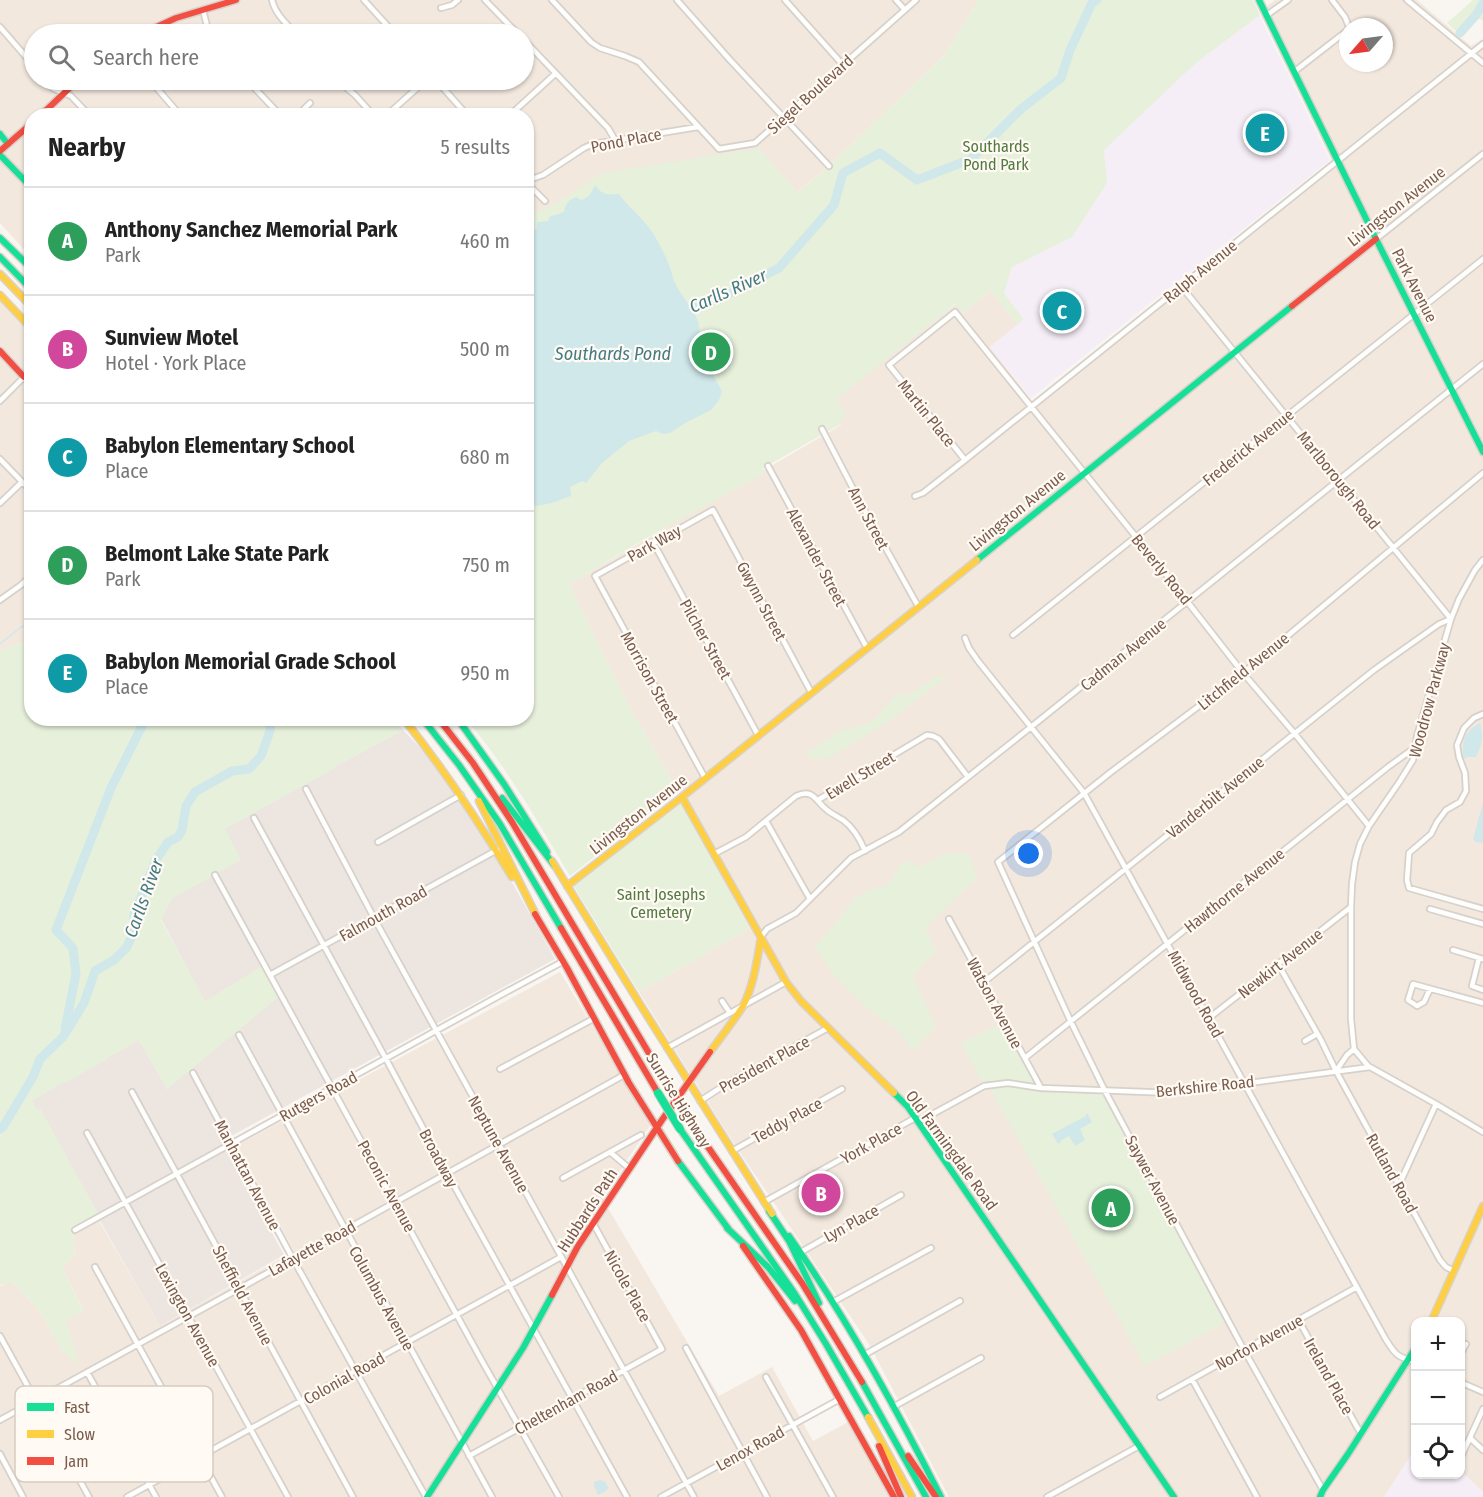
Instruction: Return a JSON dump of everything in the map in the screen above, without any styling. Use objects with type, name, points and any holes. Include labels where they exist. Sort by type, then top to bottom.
[{"type":"main road","points":[[163,24],[236,0]]},
{"type":"main road","name":"Park Avenue","points":[[1259,0],[1483,452]]},
{"type":"main road","points":[[48,108],[67,90]]},
{"type":"main road","points":[[24,130],[0,153],[24,179]]},
{"type":"main road","points":[[0,134],[8,144]]},
{"type":"main road","points":[[0,238],[24,261]]},
{"type":"main road","name":"Livingston Avenue","points":[[567,886],[682,797],[1376,238]]},
{"type":"main road","points":[[0,257],[24,282]]},
{"type":"main road","points":[[0,274],[24,299]]},
{"type":"main road","points":[[0,295],[24,320]]},
{"type":"main road","points":[[0,351],[24,377]]},
{"type":"main road","points":[[409,726],[461,795],[536,915]]},
{"type":"main road","name":"Sunrise Highway","points":[[428,726],[468,777],[507,836],[680,1128],[812,1320],[912,1497]]},
{"type":"main road","name":"Sunrise Highway","points":[[444,726],[481,775],[524,841],[688,1118],[826,1322],[926,1497]]},
{"type":"main road","name":"Sunrise Highway","points":[[463,726],[512,795],[769,1210],[801,1252],[833,1302],[941,1497]]},
{"type":"main road","points":[[481,775],[554,865]]},
{"type":"main road","points":[[468,777],[536,915]]},
{"type":"main road","name":"Old Farmingdale Road","points":[[682,797],[786,982],[801,1001],[908,1107],[1174,1497]]},
{"type":"main road","name":"Sunrise Highway","points":[[536,915],[624,1075],[690,1178],[757,1265],[801,1330],[894,1497]]},
{"type":"main road","name":"Hubbards Path","points":[[426,1497],[534,1329],[578,1246],[742,1007],[754,979],[761,937]]},
{"type":"main road","points":[[1433,1317],[1483,1206]]},
{"type":"main road","points":[[769,1210],[789,1241],[815,1292],[826,1322]]},
{"type":"main road","points":[[727,1227],[768,1267],[812,1320]]},
{"type":"main road","points":[[1313,1497],[1321,1494],[1411,1361]]},
{"type":"main road","points":[[866,1414],[901,1497]]},
{"type":"main road","points":[[886,1426],[936,1497]]},
{"type":"street","points":[[272,0],[279,15],[287,24]]},
{"type":"street","points":[[364,0],[386,24]]},
{"type":"street","points":[[441,8],[452,5],[458,0]]},
{"type":"street","points":[[485,0],[508,24]]},
{"type":"street","points":[[552,0],[591,42],[600,48],[639,62],[698,127]]},
{"type":"street","points":[[677,0],[829,166]]},
{"type":"street","points":[[785,0],[843,65]]},
{"type":"street","points":[[896,0],[905,10]]},
{"type":"street","name":"Siegel Boulevard","points":[[698,127],[719,149],[755,143],[916,0]]},
{"type":"street","points":[[1267,15],[1288,0]]},
{"type":"street","points":[[1332,0],[1346,18]]},
{"type":"street","points":[[1407,0],[1483,63]]},
{"type":"street","points":[[202,10],[206,24]]},
{"type":"street","points":[[0,27],[24,55]]},
{"type":"street","points":[[1295,71],[1339,36]]},
{"type":"street","name":"Ralph Avenue","points":[[915,496],[923,493],[965,460],[1483,44]]},
{"type":"street","points":[[534,51],[608,128],[615,140]]},
{"type":"street","points":[[518,108],[555,74]]},
{"type":"street","points":[[56,90],[72,96],[83,108]]},
{"type":"street","points":[[158,90],[174,108]]},
{"type":"street","points":[[256,90],[273,108]]},
{"type":"street","points":[[349,90],[367,108]]},
{"type":"street","points":[[395,108],[415,90]]},
{"type":"street","points":[[445,90],[461,108]]},
{"type":"street","points":[[305,108],[310,103]]},
{"type":"street","name":"Pond Place","points":[[534,179],[543,176],[593,144],[698,127]]},
{"type":"street","name":"Livingston Avenue","points":[[1376,238],[1483,154]]},
{"type":"street","points":[[534,189],[545,201]]},
{"type":"street","name":"Frederick Avenue","points":[[1013,635],[1483,259]]},
{"type":"street","name":"Marlborough Road","points":[[1181,286],[1451,619]]},
{"type":"street","name":"Beverly Road","points":[[956,312],[1243,673],[1369,826]]},
{"type":"street","name":"Martin Place","points":[[956,312],[889,365],[965,460]]},
{"type":"street","name":"Cadman Avenue","points":[[761,937],[767,929],[796,913],[851,858],[899,832],[1483,364]]},
{"type":"street","points":[[0,401],[24,377]]},
{"type":"street","name":"Ann Street","points":[[822,429],[918,606]]},
{"type":"street","points":[[0,459],[22,483],[0,503]]},
{"type":"street","name":"Alexander Street","points":[[768,466],[867,648]]},
{"type":"street","name":"Litchfield Avenue","points":[[998,862],[1084,793],[1243,673],[1483,473]]},
{"type":"street","name":"Park Way","points":[[595,576],[713,510]]},
{"type":"street","name":"Gwynn Street","points":[[713,510],[812,692]]},
{"type":"street","name":"Pilcher Street","points":[[653,543],[758,735]]},
{"type":"street","name":"Woodrow Parkway","points":[[1354,1049],[1351,1019],[1351,907],[1355,862],[1360,844],[1369,826],[1413,760],[1417,735],[1451,619],[1474,570],[1483,560]]},
{"type":"street","name":"Morrison Street","points":[[595,576],[705,778]]},
{"type":"street","points":[[0,600],[24,582]]},
{"type":"street","name":"Vanderbilt Avenue","points":[[984,982],[1374,670],[1439,624],[1451,619]]},
{"type":"street","name":"Midwood Road","points":[[965,638],[978,661],[1084,793],[1394,1352],[1402,1359],[1411,1361]]},
{"type":"street","points":[[1483,714],[1474,718],[1464,728],[1457,745],[1465,773],[1466,791],[1460,802],[1446,810],[1431,834],[1409,854],[1407,880],[1409,888],[1483,909]]},
{"type":"street","name":"Ewell Street","points":[[714,854],[746,837],[796,796],[802,793],[812,795],[818,800],[927,735],[939,739],[968,777]]},
{"type":"street","name":"Hawthorne Avenue","points":[[1025,1058],[1417,746]]},
{"type":"street","name":"Neptune Avenue","points":[[306,789],[374,918],[694,1497]]},
{"type":"street","points":[[378,842],[461,795]]},
{"type":"street","points":[[818,800],[826,810],[846,822],[858,836],[865,851]]},
{"type":"street","name":"Broadway","points":[[254,819],[627,1497]]},
{"type":"street","points":[[766,821],[810,899]]},
{"type":"street","name":"Falmouth Road","points":[[270,975],[497,850]]},
{"type":"street","name":"Saywer Avenue","points":[[998,862],[1105,1091],[1321,1494]]},
{"type":"street","name":"Peconic Avenue","points":[[215,875],[559,1497]]},
{"type":"street","name":"Newkirt Avenue","points":[[1209,1018],[1351,907]]},
{"type":"street","points":[[1430,909],[1483,924]]},
{"type":"street","name":"Watson Avenue","points":[[949,919],[1041,1088]]},
{"type":"street","points":[[1453,951],[1481,958],[1472,986],[1483,990]]},
{"type":"street","name":"Rutgers Road","points":[[75,1230],[562,962]]},
{"type":"street","name":"Rutland Road","points":[[1278,964],[1441,1262],[1454,1271]]},
{"type":"street","points":[[667,1048],[786,982]]},
{"type":"street","points":[[1430,989],[1424,1002],[1417,1006],[1408,1000],[1413,984],[1483,1003]]},
{"type":"street","points":[[722,1001],[730,1013]]},
{"type":"street","points":[[500,1069],[593,1019]]},
{"type":"street","name":"President Place","points":[[700,1101],[731,1081],[828,1028]]},
{"type":"street","points":[[1305,1041],[1317,1034]]},
{"type":"street","name":"Columbus Avenue","points":[[239,1035],[492,1497]]},
{"type":"street","points":[[1336,1071],[1354,1049],[1370,1067],[1483,1132]]},
{"type":"street","name":"Berkshire Road","points":[[917,1120],[984,1086],[1008,1083],[1041,1088],[1173,1093],[1370,1067]]},
{"type":"street","name":"Manhattan Avenue","points":[[193,1073],[293,1259],[426,1497]]},
{"type":"street","name":"Lafayette Road","points":[[62,1386],[624,1075]]},
{"type":"street","name":"Teddy Place","points":[[732,1151],[842,1089]]},
{"type":"street","name":"Sheffield Avenue","points":[[132,1092],[353,1497]]},
{"type":"street","points":[[1399,1185],[1436,1104]]},
{"type":"street","name":"York Place","points":[[764,1202],[917,1120]]},
{"type":"street","name":"Lexington Avenue","points":[[87,1133],[288,1497]]},
{"type":"street","points":[[563,1178],[640,1135]]},
{"type":"street","points":[[610,1152],[630,1169]]},
{"type":"street","name":"Lyn Place","points":[[801,1252],[901,1195]]},
{"type":"street","name":"Nicole Place","points":[[593,1223],[662,1349]]},
{"type":"street","points":[[833,1302],[931,1248]]},
{"type":"street","name":"Colonial Road","points":[[213,1450],[561,1257]]},
{"type":"street","points":[[95,1267],[161,1386]]},
{"type":"street","name":"Norton Avenue","points":[[1160,1397],[1357,1287]]},
{"type":"street","points":[[864,1355],[960,1301]]},
{"type":"street","name":"Ireland Place","points":[[1298,1319],[1361,1432]]},
{"type":"street","points":[[0,1336],[28,1386]]},
{"type":"street","points":[[686,1348],[767,1497]]},
{"type":"street","name":"Cheltenham Road","points":[[469,1456],[662,1349]]},
{"type":"street","points":[[893,1407],[981,1358]]},
{"type":"street","points":[[87,1372],[95,1386]]},
{"type":"street","points":[[766,1377],[833,1497]]},
{"type":"street","points":[[1192,1380],[1257,1497]]},
{"type":"street","points":[[1465,1384],[1483,1392]]},
{"type":"street","name":"Lenox Road","points":[[661,1497],[840,1399]]},
{"type":"street","points":[[1465,1450],[1483,1409]]},
{"type":"street","name":"Lafayette Road","points":[[0,1420],[15,1412]]},
{"type":"street","points":[[1470,1438],[1483,1450]]},
{"type":"street","points":[[1047,1497],[1139,1446]]},
{"type":"street","points":[[0,1454],[23,1497]]},
{"type":"street","points":[[213,1480],[222,1497]]},
{"type":"street","points":[[81,1482],[89,1497]]},
{"type":"street","points":[[147,1482],[156,1497]]},
{"type":"street","name":"Colonial Road","points":[[126,1497],[155,1482]]},
{"type":"shaded area","points":[[0,0],[979,0],[943,57],[829,166],[789,199],[534,220],[534,108],[24,108],[24,249],[0,223]]},
{"type":"shaded area","points":[[1275,0],[1417,0],[1471,46],[1483,39],[1483,1492],[1465,1475],[1465,1317],[1411,1317],[1411,1455],[1384,1497],[949,1497],[869,1344],[731,1139],[639,992],[750,928],[681,804],[678,791],[628,704],[569,584],[841,425],[830,400],[956,304],[963,313],[991,291],[1018,325],[990,347],[1032,401],[1332,160],[1261,11]]},
{"type":"shaded area","points":[[1259,15],[1330,160],[1031,398],[990,347],[1018,324],[991,291],[963,313],[925,266]]},
{"type":"shaded area","points":[[0,295],[24,320],[24,642],[0,651]]},
{"type":"shaded area","points":[[403,730],[459,788],[555,959],[222,1141],[284,1255],[160,1326],[31,1100],[139,1040],[167,1089],[261,967],[205,1002],[137,873]]},
{"type":"shaded area","points":[[560,972],[651,1124],[602,1198],[719,1396],[772,1367],[813,1441],[852,1420],[894,1497],[0,1497],[0,1286],[12,1281],[41,1313],[62,1351],[66,1320],[83,1310],[62,1268],[75,1254],[73,1226],[95,1214],[160,1326],[294,1251],[237,1145]]},
{"type":"shaded area","points":[[1411,1455],[1411,1479],[1465,1479],[1465,1475],[1483,1492],[1483,1497],[1384,1497]]},
{"type":"green space","name":"Southards Pond Park","points":[[979,0],[1253,0],[1260,15],[1201,59],[1104,150],[1107,183],[1072,237],[1012,267],[1004,293],[1023,319],[1018,325],[991,291],[963,313],[955,304],[837,399],[846,416],[839,420],[841,424],[763,468],[765,473],[648,537],[569,584],[628,704],[678,791],[570,876],[534,815],[472,726],[534,726],[534,214],[603,173],[759,148],[798,192],[829,166],[943,57]]},
{"type":"green space","points":[[1473,0],[1483,0],[1483,21],[1477,17],[1463,34],[1459,34],[1447,23]]},
{"type":"green space","points":[[24,642],[24,726],[399,726],[403,730],[225,829],[241,860],[172,899],[161,920],[205,1001],[261,967],[279,997],[167,1089],[139,1040],[32,1101],[37,1110],[40,1108],[98,1213],[73,1226],[75,1254],[62,1268],[83,1311],[66,1320],[78,1360],[75,1362],[62,1351],[41,1313],[13,1282],[0,1285],[0,651]]},
{"type":"green space","points":[[949,675],[889,721],[827,759],[810,759],[807,752],[841,730],[862,726],[874,719],[896,695],[912,693],[936,676]]},
{"type":"green space","name":"Saint Josephs Cemetery","points":[[681,804],[750,928],[639,992],[573,885]]},
{"type":"green space","points":[[947,853],[969,854],[978,877],[925,928],[937,951],[913,976],[936,1027],[912,1051],[902,1035],[864,1005],[835,976],[815,948],[855,898],[872,889],[886,886],[905,860],[920,867]]},
{"type":"green space","points":[[1003,1022],[1039,1089],[1103,1095],[1226,1322],[1145,1366],[992,1092],[982,1082],[961,1043]]},
{"type":"water","name":"Southards Pond","points":[[595,185],[605,194],[619,194],[655,237],[667,260],[675,283],[695,314],[702,345],[708,353],[709,368],[722,391],[719,400],[711,410],[670,433],[663,434],[656,431],[629,441],[602,463],[586,483],[582,481],[570,487],[571,496],[534,506],[534,229],[537,229],[537,222],[548,221],[550,216],[564,212],[573,198],[581,200],[591,192]]},
{"type":"water","points":[[1480,723],[1482,740],[1476,757],[1464,759],[1465,737]]},
{"type":"water","points":[[1483,803],[1483,843],[1473,839]]},
{"type":"water","points":[[1087,1113],[1092,1122],[1080,1129],[1085,1140],[1075,1146],[1069,1136],[1058,1144],[1052,1134],[1086,1116]]},
{"type":"water","points":[[600,1480],[605,1482],[609,1488],[598,1495],[594,1482]]},
{"type":"waterway","name":"Carlls River","points":[[681,313],[699,303],[717,300],[779,268],[834,205],[843,173],[880,153],[917,180],[971,159],[1021,109],[1061,78],[1070,50],[1092,3],[1097,0]]},
{"type":"waterway","points":[[1460,33],[1483,3]]},
{"type":"waterway","points":[[0,644],[24,626]]},
{"type":"waterway","name":"Carlls River","points":[[65,1029],[76,974],[73,948],[56,930],[111,788],[142,726]]},
{"type":"waterway","name":"Carlls River","points":[[0,1129],[33,1077],[40,1059],[63,1037],[84,1003],[95,971],[114,960],[127,947],[134,931],[134,915],[156,860],[168,842],[178,837],[182,830],[186,806],[195,792],[232,771],[249,769],[261,756],[270,726]]},
{"type":"traffic: fast","points":[[1259,0],[1483,452]]},
{"type":"traffic: fast","points":[[0,134],[8,144]]},
{"type":"traffic: fast","points":[[0,155],[24,180]]},
{"type":"traffic: fast","points":[[0,238],[24,261]]},
{"type":"traffic: fast","points":[[0,257],[24,282]]},
{"type":"traffic: fast","points":[[977,560],[1292,306]]},
{"type":"traffic: fast","points":[[428,726],[500,824],[561,928]]},
{"type":"traffic: fast","points":[[463,726],[504,784],[547,852]]},
{"type":"traffic: fast","points":[[502,798],[554,865]]},
{"type":"traffic: fast","points":[[658,1093],[680,1129]]},
{"type":"traffic: fast","points":[[894,1093],[908,1107],[1174,1497]]},
{"type":"traffic: fast","points":[[680,1129],[795,1294],[868,1417]]},
{"type":"traffic: fast","points":[[678,1161],[730,1231]]},
{"type":"traffic: fast","points":[[769,1211],[789,1241],[819,1303]]},
{"type":"traffic: fast","points":[[727,1228],[768,1267],[795,1301]]},
{"type":"traffic: fast","points":[[789,1236],[831,1299],[870,1364],[941,1497]]},
{"type":"traffic: fast","points":[[427,1497],[523,1348],[552,1295]]},
{"type":"traffic: fast","points":[[1320,1497],[1411,1355]]},
{"type":"traffic: fast","points":[[862,1382],[926,1497]]},
{"type":"traffic: slow","points":[[0,274],[24,299]]},
{"type":"traffic: slow","points":[[0,295],[24,320]]},
{"type":"traffic: slow","points":[[567,886],[682,797],[977,560]]},
{"type":"traffic: slow","points":[[409,726],[460,796],[512,877]]},
{"type":"traffic: slow","points":[[682,797],[786,982],[801,1001],[894,1093]]},
{"type":"traffic: slow","points":[[479,801],[536,915]]},
{"type":"traffic: slow","points":[[552,861],[772,1214]]},
{"type":"traffic: slow","points":[[710,1052],[747,998],[755,972],[761,937]]},
{"type":"traffic: slow","points":[[1433,1317],[1483,1206]]},
{"type":"traffic: slow","points":[[868,1417],[912,1497]]},
{"type":"traffic: jam","points":[[163,24],[236,0]]},
{"type":"traffic: jam","points":[[48,108],[67,90]]},
{"type":"traffic: jam","points":[[0,151],[24,130]]},
{"type":"traffic: jam","points":[[1292,306],[1376,239]]},
{"type":"traffic: jam","points":[[0,351],[24,377]]},
{"type":"traffic: jam","points":[[444,726],[473,763],[512,822],[666,1082]]},
{"type":"traffic: jam","points":[[535,914],[629,1083],[678,1161]]},
{"type":"traffic: jam","points":[[561,928],[658,1093]]},
{"type":"traffic: jam","points":[[552,1295],[578,1246],[710,1052]]},
{"type":"traffic: jam","points":[[666,1082],[688,1118]]},
{"type":"traffic: jam","points":[[688,1118],[802,1283],[862,1382]]},
{"type":"traffic: jam","points":[[743,1246],[801,1330],[894,1497]]},
{"type":"traffic: jam","points":[[879,1446],[901,1497]]},
{"type":"traffic: jam","points":[[908,1456],[936,1497]]},
{"type":"place","name":"Babylon Memorial Grade School","points":[[1265,133]]},
{"type":"place","name":"Babylon Elementary School","points":[[1062,311]]},
{"type":"place","name":"Belmont Lake State Park","points":[[711,352]]},
{"type":"place","name":"Sunview Motel","points":[[821,1193]]},
{"type":"place","name":"Anthony Sanchez Memorial Park","points":[[1111,1208]]}]
